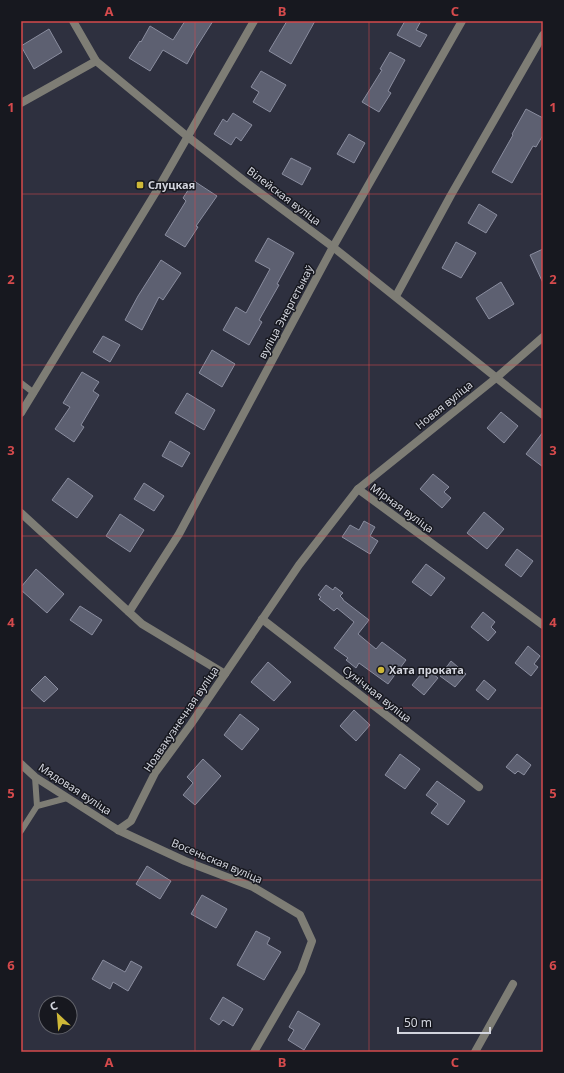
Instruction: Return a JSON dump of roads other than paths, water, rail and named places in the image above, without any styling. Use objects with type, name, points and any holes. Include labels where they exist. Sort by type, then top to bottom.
[{"type":"street","name":"Вілейская вуліца","points":[[73,21],[96,61],[188,137],[243,180],[334,247],[543,415]]},
{"type":"street","points":[[21,413],[152,199],[254,21]]},
{"type":"street","name":"вуліца Энергетыкаў","points":[[129,612],[179,534],[334,247],[462,21]]},
{"type":"street","points":[[396,296],[452,194],[543,35]]},
{"type":"street","points":[[21,103],[96,61]]},
{"type":"street","name":"Новая вуліца","points":[[358,489],[496,378],[543,337]]},
{"type":"street","name":"Мірная вуліца","points":[[262,619],[299,565],[358,489],[543,625]]},
{"type":"street","points":[[21,513],[142,624],[225,674]]},
{"type":"street","name":"Ноавакузнечная вуліца","points":[[118,830],[131,821],[155,773],[191,724],[262,619]]},
{"type":"street","name":"Сунічная вуліца","points":[[262,619],[479,787]]},
{"type":"street","name":"Мядовая вуліца","points":[[21,764],[35,777],[118,830]]},
{"type":"street","name":"Восеньская вуліца","points":[[118,830],[185,861],[253,887],[300,915],[312,941],[301,971],[254,1052]]},
{"type":"street","points":[[475,1052],[513,984]]},
{"type":"lane","points":[[21,383],[34,392]]},
{"type":"lane","points":[[21,831],[37,806],[35,777]]},
{"type":"lane","points":[[37,806],[67,798]]},
{"type":"place","name":"Слуцкая","points":[[140,185]]},
{"type":"place","name":"Хата проката","points":[[381,670]]}]
